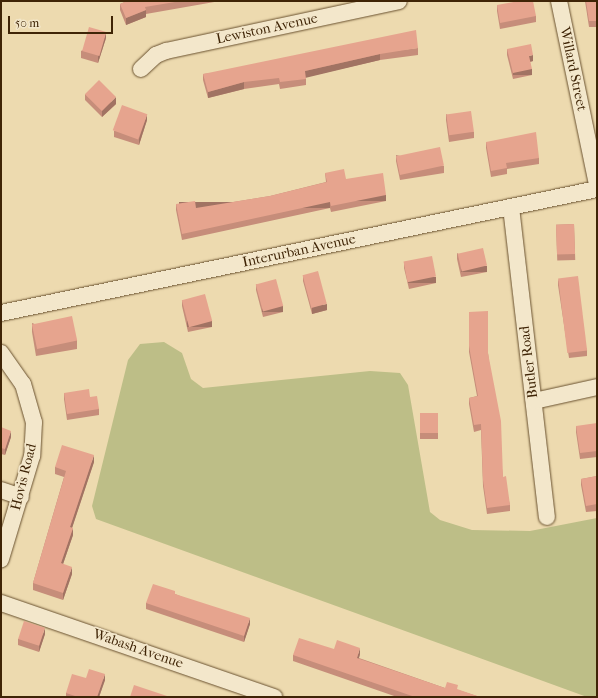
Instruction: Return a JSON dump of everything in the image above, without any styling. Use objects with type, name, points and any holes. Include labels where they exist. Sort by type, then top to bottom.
[{"type":"street","name":"Lewiston Avenue","points":[[142,69],[156,55],[166,51],[399,1]]},
{"type":"street","name":"Willard Street","points":[[559,1],[597,184]]},
{"type":"street","name":"Interurban Avenue","points":[[1,313],[597,189]]},
{"type":"street","name":"Butler Road","points":[[512,207],[547,517]]},
{"type":"street","name":"Hovis Road","points":[[1,353],[24,384],[33,412],[34,444],[21,496],[1,559]]},
{"type":"street","points":[[534,400],[597,387]]},
{"type":"street","points":[[1,490],[21,496]]},
{"type":"street","name":"Wabash Avenue","points":[[1,603],[274,697]]},
{"type":"green space","points":[[164,342],[182,353],[191,379],[203,388],[370,371],[400,373],[408,385],[430,512],[440,520],[472,530],[530,531],[597,518],[597,697],[587,697],[96,519],[92,506],[128,360],[140,344]]},
{"type":"building","points":[[127,1],[181,1],[145,7],[146,10],[126,18],[120,4]]},
{"type":"building","points":[[519,1],[533,1],[536,16],[500,23],[497,5]]},
{"type":"building","points":[[586,1],[597,1],[597,21],[589,21]]},
{"type":"building","points":[[89,27],[106,32],[99,56],[82,51]]},
{"type":"building","points":[[416,30],[418,48],[380,54],[305,71],[306,79],[280,82],[279,78],[244,82],[208,92],[203,74]]},
{"type":"building","points":[[531,44],[533,55],[529,56],[532,69],[513,73],[507,49]]},
{"type":"building","points":[[99,80],[116,97],[102,111],[85,94]]},
{"type":"building","points":[[122,105],[147,114],[138,140],[113,130]]},
{"type":"building","points":[[471,111],[474,132],[449,135],[446,114]]},
{"type":"building","points":[[536,132],[539,158],[506,163],[507,168],[491,171],[486,142]]},
{"type":"building","points":[[440,147],[444,166],[400,175],[396,156]]},
{"type":"building","points":[[344,169],[346,179],[383,173],[386,195],[331,206],[330,202],[182,234],[176,204],[195,201],[196,208],[270,196],[327,182],[325,173]]},
{"type":"building","points":[[574,224],[575,254],[557,255],[556,225]]},
{"type":"building","points":[[483,248],[487,266],[462,271],[458,254]]},
{"type":"building","points":[[432,256],[436,277],[408,282],[404,262]]},
{"type":"building","points":[[318,271],[327,304],[311,308],[303,275]]},
{"type":"building","points":[[578,276],[587,350],[567,353],[558,278]]},
{"type":"building","points":[[276,279],[283,306],[263,311],[256,284]]},
{"type":"building","points":[[205,294],[212,321],[189,327],[182,300]]},
{"type":"building","points":[[488,311],[488,353],[501,421],[503,477],[506,476],[510,505],[487,508],[483,480],[481,424],[474,425],[469,398],[478,396],[469,346],[469,312]]},
{"type":"building","points":[[72,316],[77,340],[37,349],[32,325]]},
{"type":"building","points":[[89,389],[90,397],[97,396],[99,409],[67,414],[64,393]]},
{"type":"building","points":[[420,413],[438,413],[438,433],[420,433]]},
{"type":"building","points":[[597,423],[597,451],[580,453],[576,426]]},
{"type":"building","points":[[1,427],[11,431],[5,449],[1,448]]},
{"type":"building","points":[[62,445],[94,455],[70,527],[73,528],[61,563],[72,567],[63,593],[33,583],[66,471],[55,467]]},
{"type":"building","points":[[597,476],[597,504],[586,506],[581,479]]},
{"type":"building","points":[[153,584],[175,591],[175,594],[250,618],[244,636],[146,603]]},
{"type":"building","points":[[24,621],[45,628],[39,646],[18,639]]},
{"type":"building","points":[[299,638],[334,649],[337,640],[360,648],[357,658],[445,688],[447,682],[458,685],[457,689],[480,697],[415,697],[293,655]]},
{"type":"building","points":[[89,669],[105,674],[97,697],[78,697],[66,693],[72,674],[86,678]]},
{"type":"building","points":[[134,685],[170,697],[130,697]]}]
